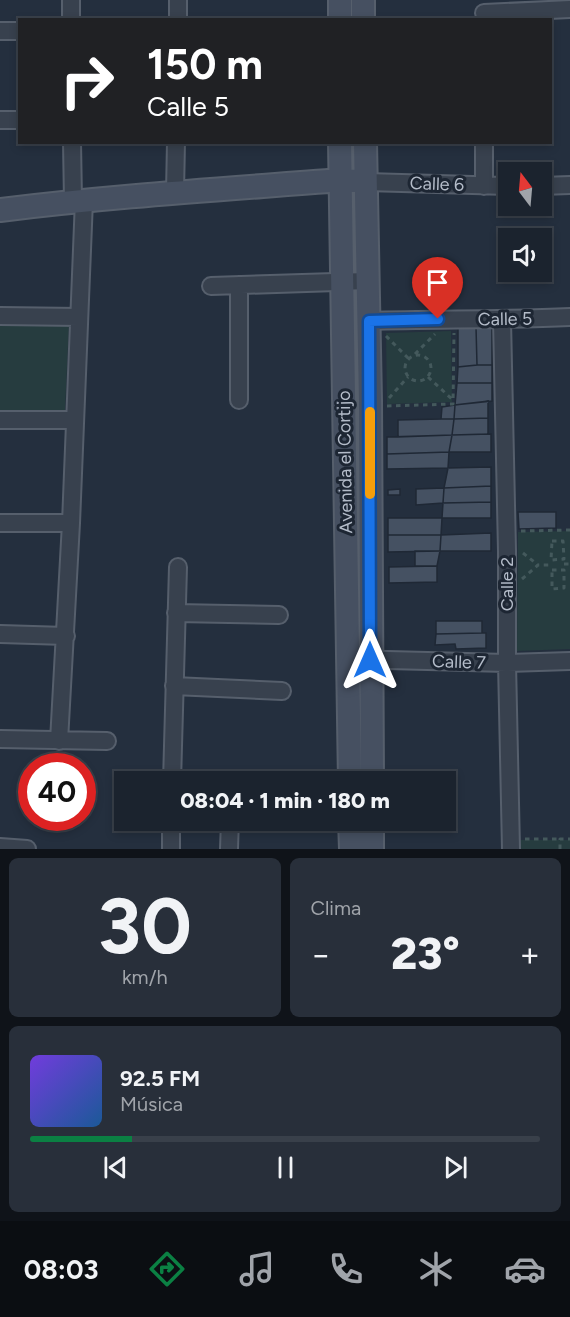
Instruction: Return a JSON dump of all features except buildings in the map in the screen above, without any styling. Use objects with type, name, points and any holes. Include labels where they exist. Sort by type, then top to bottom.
[{"type":"street","points":[[71,18],[72,0]]},
{"type":"street","points":[[178,0],[178,18]]},
{"type":"street","points":[[340,0],[340,18]]},
{"type":"street","points":[[363,0],[363,18]]},
{"type":"street","points":[[484,11],[570,9]]},
{"type":"street","points":[[0,31],[18,31]]},
{"type":"street","points":[[0,120],[18,120]]},
{"type":"street","points":[[59,741],[66,636],[79,317],[79,201],[72,144]]},
{"type":"street","points":[[175,192],[176,144]]},
{"type":"street","name":"Avenida el Cortijo","points":[[340,144],[350,771]]},
{"type":"street","name":"Avenida el Cortijo","points":[[365,144],[370,404],[372,771]]},
{"type":"street","points":[[484,144],[484,186]]},
{"type":"street","points":[[0,210],[175,192],[340,180],[366,182]]},
{"type":"street","name":"Calle 6","points":[[366,182],[498,186]]},
{"type":"street","points":[[552,186],[570,185]]},
{"type":"street","points":[[211,286],[367,281]]},
{"type":"street","points":[[239,285],[239,400]]},
{"type":"street","points":[[0,316],[79,317]]},
{"type":"street","name":"Calle 5","points":[[369,328],[446,319],[502,320],[570,317]]},
{"type":"street","name":"Calle 2","points":[[502,320],[511,844]]},
{"type":"street","points":[[0,420],[75,420]]},
{"type":"street","points":[[0,523],[71,523]]},
{"type":"street","points":[[172,771],[178,567]]},
{"type":"street","points":[[176,613],[279,615]]},
{"type":"street","points":[[0,634],[66,636]]},
{"type":"street","name":"Calle 7","points":[[348,659],[507,663],[570,661]]},
{"type":"street","points":[[174,686],[282,691]]},
{"type":"street","points":[[0,739],[107,741]]},
{"type":"street","points":[[171,831],[171,849]]},
{"type":"street","points":[[229,849],[230,831]]},
{"type":"street","points":[[350,831],[351,849]]},
{"type":"street","points":[[372,831],[372,849]]},
{"type":"street","points":[[0,847],[27,849]]},
{"type":"path","points":[[415,354],[421,354],[430,361],[431,372],[423,380],[418,381],[408,377],[404,366],[408,358],[437,332],[446,319]]},
{"type":"path","points":[[370,404],[453,404],[446,319]]},
{"type":"path","points":[[369,328],[386,335],[408,358]]},
{"type":"path","points":[[370,404],[387,401],[408,377]]},
{"type":"path","points":[[428,377],[453,400]]},
{"type":"path","points":[[507,532],[570,530]]},
{"type":"path","points":[[563,541],[564,588],[552,588],[551,562],[552,542],[563,541]]},
{"type":"path","points":[[507,584],[517,584],[538,565],[564,559]]},
{"type":"path","points":[[564,564],[570,564]]},
{"type":"path","points":[[552,570],[564,570]]},
{"type":"path","points":[[560,839],[560,849]]},
{"type":"path","points":[[511,844],[570,839]]},
{"type":"green space","points":[[0,324],[69,324],[65,410],[0,410]]},
{"type":"green space","points":[[451,331],[452,402],[387,404],[386,333]]},
{"type":"green space","points":[[570,531],[570,649],[517,651],[518,532]]},
{"type":"green space","points":[[520,840],[570,840],[570,849],[520,849]]},
{"type":"slow traffic","points":[[370,412],[370,494]]},
{"type":"route","points":[[370,660],[369,321],[438,319]]}]
